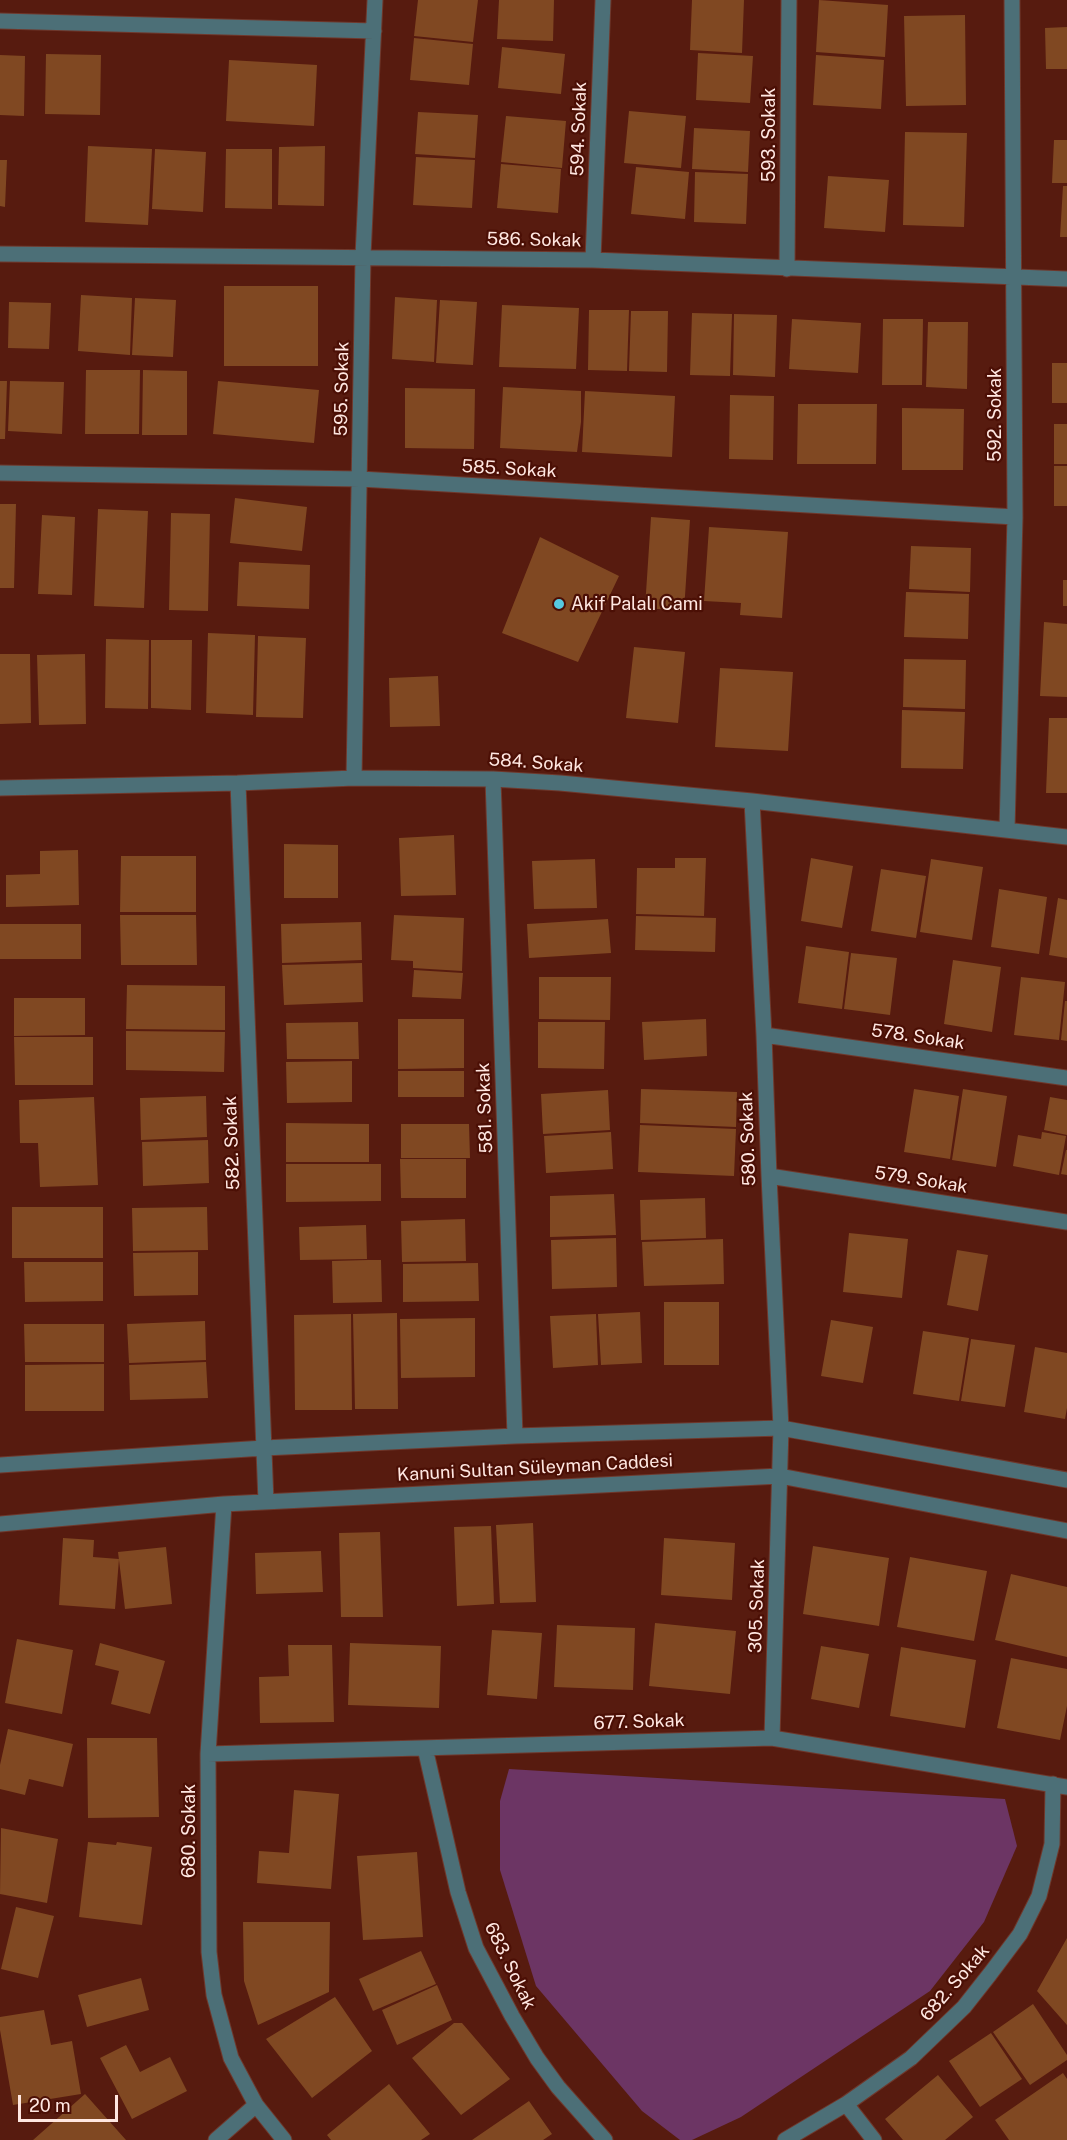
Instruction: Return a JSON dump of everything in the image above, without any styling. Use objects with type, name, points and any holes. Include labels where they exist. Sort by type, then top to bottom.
[{"type":"street","name":"595. Sokak","points":[[354,778],[363,256],[375,0]]},
{"type":"street","name":"594. Sokak","points":[[592,260],[603,0]]},
{"type":"street","name":"593. Sokak","points":[[787,269],[789,0]]},
{"type":"street","name":"592. Sokak","points":[[1007,830],[1015,517],[1012,0]]},
{"type":"street","points":[[0,21],[374,31]]},
{"type":"street","name":"586. Sokak","points":[[0,254],[592,260],[1067,279]]},
{"type":"street","name":"585. Sokak","points":[[0,472],[360,480],[1015,517]]},
{"type":"street","name":"584. Sokak","points":[[0,788],[354,778],[493,779],[752,801],[1067,837]]},
{"type":"street","name":"581. Sokak","points":[[493,779],[515,1436]]},
{"type":"street","name":"582. Sokak","points":[[238,783],[266,1502]]},
{"type":"street","name":"580. Sokak","points":[[752,801],[781,1428],[780,1476]]},
{"type":"street","name":"578. Sokak","points":[[764,1035],[1067,1078]]},
{"type":"street","name":"579. Sokak","points":[[769,1176],[1067,1222]]},
{"type":"street","points":[[0,1465],[264,1448],[515,1436],[781,1428],[1067,1480]]},
{"type":"street","name":"Kanuni Sultan Süleyman Caddesi","points":[[0,1524],[224,1504],[780,1476],[1067,1531]]},
{"type":"street","name":"305. Sokak","points":[[772,1738],[780,1476]]},
{"type":"street","name":"680. Sokak","points":[[224,1504],[208,1754],[209,1952],[214,1995],[231,2058],[256,2105],[284,2140]]},
{"type":"street","name":"677. Sokak","points":[[208,1754],[772,1738],[1060,1785]]},
{"type":"street","name":"683. Sokak","points":[[425,1748],[458,1892],[476,1948],[537,2058],[558,2087],[605,2140]]},
{"type":"street","name":"682. Sokak","points":[[785,2140],[846,2104],[911,2058],[964,2007],[1020,1934],[1039,1896],[1052,1844],[1060,1785]]},
{"type":"street","points":[[846,2104],[874,2140]]},
{"type":"street","points":[[216,2140],[256,2105]]},
{"type":"shaded area","points":[[509,1769],[1005,1799],[1017,1846],[984,1922],[930,1991],[741,2117],[692,2140],[680,2140],[642,2111],[536,1986],[500,1870],[500,1801]]},
{"type":"building","points":[[418,0],[478,0],[473,42],[414,36]]},
{"type":"building","points":[[499,0],[554,0],[553,41],[497,39]]},
{"type":"building","points":[[692,0],[744,0],[742,53],[690,50]]},
{"type":"building","points":[[819,0],[888,5],[885,57],[816,52]]},
{"type":"building","points":[[965,15],[966,105],[906,106],[904,16]]},
{"type":"building","points":[[1067,27],[1067,69],[1046,69],[1045,28]]},
{"type":"building","points":[[414,38],[473,44],[469,85],[410,80]]},
{"type":"building","points":[[502,47],[565,54],[561,94],[498,88]]},
{"type":"building","points":[[698,53],[753,56],[750,103],[696,100]]},
{"type":"building","points":[[46,54],[101,55],[100,115],[45,114]]},
{"type":"building","points":[[0,55],[25,56],[24,116],[0,115]]},
{"type":"building","points":[[816,55],[884,60],[881,109],[813,105]]},
{"type":"building","points":[[229,60],[317,65],[314,126],[226,121]]},
{"type":"building","points":[[629,111],[686,116],[681,168],[624,163]]},
{"type":"building","points":[[418,112],[478,115],[475,158],[415,154]]},
{"type":"building","points":[[506,116],[566,121],[562,168],[501,162]]},
{"type":"building","points":[[694,128],[750,131],[748,172],[692,169]]},
{"type":"building","points":[[905,132],[967,133],[964,227],[903,225]]},
{"type":"building","points":[[1054,140],[1067,140],[1067,183],[1052,183]]},
{"type":"building","points":[[88,146],[152,149],[148,225],[85,222]]},
{"type":"building","points":[[325,146],[324,206],[278,205],[279,147]]},
{"type":"building","points":[[155,149],[206,152],[203,212],[152,209]]},
{"type":"building","points":[[226,149],[272,149],[272,209],[225,208]]},
{"type":"building","points":[[416,157],[475,160],[472,208],[413,205]]},
{"type":"building","points":[[0,160],[7,160],[5,207],[0,206]]},
{"type":"building","points":[[501,164],[561,169],[558,213],[497,208]]},
{"type":"building","points":[[636,167],[689,172],[685,219],[631,214]]},
{"type":"building","points":[[695,172],[748,174],[746,224],[694,222]]},
{"type":"building","points":[[828,176],[889,180],[885,232],[824,228]]},
{"type":"building","points":[[1063,186],[1067,186],[1067,237],[1060,237]]},
{"type":"building","points":[[224,286],[318,286],[318,366],[224,366]]},
{"type":"building","points":[[81,295],[132,298],[130,355],[78,351]]},
{"type":"building","points":[[395,297],[437,300],[434,362],[392,359]]},
{"type":"building","points":[[135,298],[176,300],[173,357],[132,355]]},
{"type":"building","points":[[440,300],[477,302],[473,365],[436,363]]},
{"type":"building","points":[[9,302],[51,303],[49,349],[8,348]]},
{"type":"building","points":[[502,305],[579,308],[576,369],[499,367]]},
{"type":"building","points":[[589,310],[629,310],[627,371],[588,370]]},
{"type":"building","points":[[631,311],[668,311],[667,372],[629,371]]},
{"type":"building","points":[[692,313],[732,314],[730,376],[690,375]]},
{"type":"building","points":[[734,314],[777,315],[775,377],[733,375]]},
{"type":"building","points":[[792,319],[861,323],[858,373],[789,369]]},
{"type":"building","points":[[883,319],[923,319],[922,385],[882,385]]},
{"type":"building","points":[[928,322],[968,322],[967,389],[926,387]]},
{"type":"building","points":[[1052,363],[1067,363],[1067,403],[1052,403]]},
{"type":"building","points":[[86,370],[140,370],[139,434],[85,434]]},
{"type":"building","points":[[143,370],[187,371],[187,435],[142,435]]},
{"type":"building","points":[[0,381],[7,381],[5,439],[0,439]]},
{"type":"building","points":[[10,381],[64,382],[62,434],[8,431]]},
{"type":"building","points":[[218,381],[319,390],[314,443],[213,434]]},
{"type":"building","points":[[503,387],[581,391],[581,422],[577,452],[500,448]]},
{"type":"building","points":[[405,388],[475,389],[474,449],[405,448]]},
{"type":"building","points":[[585,391],[675,396],[672,457],[582,452]]},
{"type":"building","points":[[730,395],[774,396],[773,460],[729,459]]},
{"type":"building","points":[[798,404],[877,404],[876,464],[797,464]]},
{"type":"building","points":[[902,408],[964,409],[963,470],[902,470]]},
{"type":"building","points":[[1054,424],[1067,424],[1067,464],[1054,464]]},
{"type":"building","points":[[1054,466],[1067,466],[1067,506],[1054,506]]},
{"type":"building","points":[[235,498],[307,507],[302,551],[230,543]]},
{"type":"building","points":[[0,504],[16,504],[14,588],[0,588]]},
{"type":"building","points":[[98,509],[148,511],[144,608],[94,606]]},
{"type":"building","points":[[171,513],[210,514],[208,611],[169,610]]},
{"type":"building","points":[[42,515],[75,517],[72,595],[38,594]]},
{"type":"building","points":[[651,517],[690,520],[684,611],[645,608]]},
{"type":"building","points":[[709,527],[788,532],[782,618],[740,615],[741,603],[704,601]]},
{"type":"building","name":"Akif Palalı Cami","points":[[540,537],[619,576],[578,662],[502,633]]},
{"type":"building","points":[[911,546],[971,548],[970,592],[909,589]]},
{"type":"building","points":[[239,562],[310,565],[309,609],[237,606]]},
{"type":"building","points":[[1063,580],[1067,580],[1067,606],[1063,606]]},
{"type":"building","points":[[906,592],[969,594],[968,639],[904,637]]},
{"type":"building","points":[[1044,622],[1067,624],[1067,697],[1040,696]]},
{"type":"building","points":[[208,633],[255,635],[253,715],[206,713]]},
{"type":"building","points":[[258,636],[306,638],[303,718],[256,717]]},
{"type":"building","points":[[106,639],[149,640],[148,709],[105,708]]},
{"type":"building","points":[[151,640],[192,640],[191,710],[151,708]]},
{"type":"building","points":[[634,647],[685,652],[678,723],[626,718]]},
{"type":"building","points":[[0,654],[30,654],[31,723],[0,724]]},
{"type":"building","points":[[85,654],[86,724],[39,725],[37,655]]},
{"type":"building","points":[[904,659],[966,660],[965,709],[903,707]]},
{"type":"building","points":[[720,668],[793,672],[788,751],[715,747]]},
{"type":"building","points":[[438,676],[440,726],[390,727],[389,678]]},
{"type":"building","points":[[902,710],[965,712],[963,769],[901,768]]},
{"type":"building","points":[[1049,718],[1067,718],[1067,793],[1046,793]]},
{"type":"building","points":[[454,835],[456,895],[401,896],[399,838]]},
{"type":"building","points":[[284,844],[338,845],[338,898],[284,898]]},
{"type":"building","points":[[78,850],[79,905],[6,907],[6,875],[40,874],[40,851]]},
{"type":"building","points":[[121,856],[196,856],[196,912],[120,912]]},
{"type":"building","points":[[675,858],[706,858],[704,916],[636,914],[637,868],[675,868]]},
{"type":"building","points":[[811,858],[853,866],[842,928],[801,921]]},
{"type":"building","points":[[595,859],[597,908],[534,909],[532,861]]},
{"type":"building","points":[[931,859],[983,867],[972,940],[920,932]]},
{"type":"building","points":[[881,869],[926,876],[916,938],[871,931]]},
{"type":"building","points":[[999,889],[1047,897],[1039,954],[991,947]]},
{"type":"building","points":[[1058,898],[1067,900],[1067,958],[1049,955]]},
{"type":"building","points":[[120,915],[196,915],[197,965],[121,965]]},
{"type":"building","points":[[394,915],[464,918],[462,971],[413,968],[413,961],[391,960]]},
{"type":"building","points":[[636,916],[716,918],[715,952],[635,950]]},
{"type":"building","points":[[608,919],[611,953],[529,958],[527,924]]},
{"type":"building","points":[[361,922],[362,960],[282,963],[281,924]]},
{"type":"building","points":[[0,924],[81,924],[81,959],[0,959]]},
{"type":"building","points":[[806,946],[849,952],[842,1009],[798,1003]]},
{"type":"building","points":[[851,953],[897,958],[890,1015],[844,1009]]},
{"type":"building","points":[[953,960],[1001,967],[992,1032],[944,1024]]},
{"type":"building","points":[[362,963],[363,1002],[284,1005],[282,965]]},
{"type":"building","points":[[414,970],[463,973],[461,999],[412,997]]},
{"type":"building","points":[[539,977],[611,977],[610,1020],[539,1019]]},
{"type":"building","points":[[1021,977],[1065,982],[1059,1040],[1014,1035]]},
{"type":"building","points":[[127,985],[225,986],[225,1030],[126,1029]]},
{"type":"building","points":[[14,998],[85,998],[85,1035],[14,1036]]},
{"type":"building","points":[[1065,1001],[1067,1001],[1067,1041],[1061,1040]]},
{"type":"building","points":[[398,1019],[464,1019],[464,1068],[398,1069]]},
{"type":"building","points":[[706,1019],[707,1056],[644,1060],[642,1022]]},
{"type":"building","points":[[358,1022],[359,1059],[287,1059],[286,1023]]},
{"type":"building","points":[[538,1022],[605,1022],[604,1069],[538,1068]]},
{"type":"building","points":[[126,1031],[225,1032],[224,1072],[126,1070]]},
{"type":"building","points":[[14,1037],[93,1037],[93,1085],[15,1085]]},
{"type":"building","points":[[352,1061],[352,1102],[287,1103],[286,1062]]},
{"type":"building","points":[[398,1071],[464,1071],[464,1097],[398,1097]]},
{"type":"building","points":[[641,1089],[737,1092],[736,1127],[640,1123]]},
{"type":"building","points":[[914,1089],[959,1096],[950,1159],[904,1152]]},
{"type":"building","points":[[963,1089],[1007,1096],[996,1167],[952,1160]]},
{"type":"building","points":[[608,1090],[610,1130],[543,1134],[541,1094]]},
{"type":"building","points":[[206,1096],[207,1137],[141,1140],[140,1098]]},
{"type":"building","points":[[94,1097],[98,1185],[40,1187],[38,1143],[20,1143],[19,1100]]},
{"type":"building","points":[[1050,1097],[1067,1100],[1067,1135],[1044,1130]]},
{"type":"building","points":[[286,1123],[369,1124],[369,1162],[286,1162]]},
{"type":"building","points":[[401,1124],[469,1124],[470,1158],[401,1158]]},
{"type":"building","points":[[640,1125],[736,1129],[734,1176],[638,1172]]},
{"type":"building","points":[[611,1132],[613,1169],[546,1173],[544,1136]]},
{"type":"building","points":[[1042,1132],[1066,1136],[1059,1175],[1013,1166],[1018,1135],[1041,1139]]},
{"type":"building","points":[[208,1140],[209,1183],[143,1186],[142,1142]]},
{"type":"building","points":[[1067,1150],[1067,1175],[1061,1174]]},
{"type":"building","points":[[400,1159],[466,1159],[466,1198],[401,1198]]},
{"type":"building","points":[[286,1164],[381,1164],[381,1201],[286,1202]]},
{"type":"building","points":[[614,1194],[616,1235],[550,1237],[550,1196]]},
{"type":"building","points":[[705,1198],[706,1238],[641,1240],[640,1200]]},
{"type":"building","points":[[12,1207],[103,1207],[103,1258],[12,1258]]},
{"type":"building","points":[[207,1207],[208,1250],[133,1251],[132,1208]]},
{"type":"building","points":[[465,1219],[466,1261],[402,1262],[401,1221]]},
{"type":"building","points":[[366,1225],[367,1259],[300,1260],[299,1227]]},
{"type":"building","points":[[849,1233],[908,1239],[902,1298],[843,1292]]},
{"type":"building","points":[[616,1238],[617,1287],[552,1289],[551,1240]]},
{"type":"building","points":[[723,1239],[724,1284],[644,1286],[642,1242]]},
{"type":"building","points":[[957,1250],[988,1255],[978,1311],[947,1305]]},
{"type":"building","points":[[198,1252],[198,1295],[134,1296],[133,1253]]},
{"type":"building","points":[[381,1260],[382,1302],[333,1303],[332,1261]]},
{"type":"building","points":[[24,1262],[103,1262],[103,1301],[25,1302]]},
{"type":"building","points":[[478,1263],[479,1301],[403,1302],[403,1264]]},
{"type":"building","points":[[664,1302],[719,1302],[719,1365],[664,1365]]},
{"type":"building","points":[[640,1312],[642,1363],[601,1365],[598,1314]]},
{"type":"building","points":[[397,1313],[398,1409],[355,1409],[353,1314]]},
{"type":"building","points":[[351,1314],[352,1410],[295,1410],[294,1315]]},
{"type":"building","points":[[596,1314],[598,1365],[553,1368],[550,1316]]},
{"type":"building","points":[[475,1318],[475,1377],[401,1378],[400,1319]]},
{"type":"building","points":[[831,1320],[873,1327],[863,1383],[821,1376]]},
{"type":"building","points":[[205,1321],[206,1360],[129,1363],[127,1324]]},
{"type":"building","points":[[24,1324],[104,1324],[104,1362],[25,1362]]},
{"type":"building","points":[[923,1331],[969,1338],[959,1401],[913,1394]]},
{"type":"building","points":[[971,1339],[1015,1345],[1005,1407],[961,1401]]},
{"type":"building","points":[[1035,1347],[1067,1353],[1065,1419],[1024,1412]]},
{"type":"building","points":[[206,1362],[208,1398],[130,1400],[129,1365]]},
{"type":"building","points":[[104,1364],[104,1411],[25,1411],[25,1365]]},
{"type":"building","points":[[533,1523],[536,1602],[500,1603],[496,1525]]},
{"type":"building","points":[[491,1526],[494,1604],[457,1606],[454,1527]]},
{"type":"building","points":[[380,1532],[383,1617],[341,1617],[339,1533]]},
{"type":"building","points":[[63,1538],[94,1540],[93,1557],[119,1559],[115,1609],[59,1605]]},
{"type":"building","points":[[664,1538],[735,1543],[732,1600],[661,1595]]},
{"type":"building","points":[[813,1546],[889,1558],[879,1626],[803,1614]]},
{"type":"building","points":[[166,1547],[172,1604],[125,1609],[118,1552]]},
{"type":"building","points":[[321,1551],[323,1592],[256,1594],[255,1553]]},
{"type":"building","points":[[910,1557],[987,1571],[974,1641],[897,1627]]},
{"type":"building","points":[[1011,1574],[1067,1587],[1067,1657],[995,1640]]},
{"type":"building","points":[[655,1623],[736,1631],[730,1694],[649,1686]]},
{"type":"building","points":[[557,1625],[635,1628],[633,1690],[554,1687]]},
{"type":"building","points":[[492,1630],[542,1633],[537,1699],[487,1695]]},
{"type":"building","points":[[17,1639],[73,1650],[62,1714],[5,1703]]},
{"type":"building","points":[[100,1643],[165,1661],[150,1714],[111,1704],[119,1671],[95,1665]]},
{"type":"building","points":[[350,1643],[441,1646],[439,1708],[348,1705]]},
{"type":"building","points":[[288,1645],[332,1645],[334,1722],[260,1723],[259,1677],[289,1676]]},
{"type":"building","points":[[821,1646],[869,1654],[859,1708],[811,1699]]},
{"type":"building","points":[[901,1647],[976,1660],[965,1728],[890,1716]]},
{"type":"building","points":[[1011,1658],[1067,1669],[1067,1706],[1060,1740],[997,1728]]},
{"type":"building","points":[[8,1729],[73,1744],[63,1787],[29,1779],[25,1795],[0,1789],[0,1765]]},
{"type":"building","points":[[87,1738],[157,1738],[159,1817],[88,1818]]},
{"type":"building","points":[[294,1790],[339,1794],[331,1889],[257,1883],[259,1851],[289,1853]]},
{"type":"building","points":[[1,1828],[58,1839],[47,1903],[0,1894]]},
{"type":"building","points":[[88,1842],[116,1845],[117,1842],[152,1847],[142,1925],[79,1917]]},
{"type":"building","points":[[417,1852],[423,1937],[363,1940],[357,1856]]},
{"type":"building","points":[[16,1907],[54,1916],[38,1978],[1,1969]]},
{"type":"building","points":[[243,1922],[330,1922],[329,1992],[258,2025],[244,1981]]},
{"type":"building","points":[[1067,1938],[1067,2025],[1037,1991]]},
{"type":"building","points":[[421,1951],[436,1984],[373,2011],[359,1979]]},
{"type":"building","points":[[141,1978],[149,2010],[87,2027],[78,1995]]},
{"type":"building","points":[[437,1985],[452,2020],[397,2045],[382,2010]]},
{"type":"building","points":[[335,1997],[372,2051],[312,2098],[266,2039]]},
{"type":"building","points":[[1033,2004],[1067,2055],[1067,2060],[1030,2085],[993,2032]]},
{"type":"building","points":[[44,2010],[51,2045],[72,2041],[81,2094],[13,2105],[0,2030],[0,2017]]},
{"type":"building","points":[[454,2023],[462,2023],[510,2079],[461,2115],[412,2058]]},
{"type":"building","points":[[991,2033],[1022,2079],[980,2107],[949,2061]]},
{"type":"building","points":[[126,2045],[140,2072],[170,2057],[187,2091],[132,2119],[100,2058]]},
{"type":"building","points":[[1063,2073],[1067,2079],[1067,2140],[1009,2140],[995,2120]]},
{"type":"building","points":[[938,2075],[973,2117],[945,2140],[903,2140],[885,2119]]},
{"type":"building","points":[[389,2084],[430,2134],[421,2140],[331,2140],[327,2135]]},
{"type":"building","points":[[85,2094],[126,2140],[33,2140]]},
{"type":"building","points":[[529,2101],[552,2134],[543,2140],[472,2140]]},
{"type":"place","name":"Akif Palalı Cami","points":[[559,604]]}]
